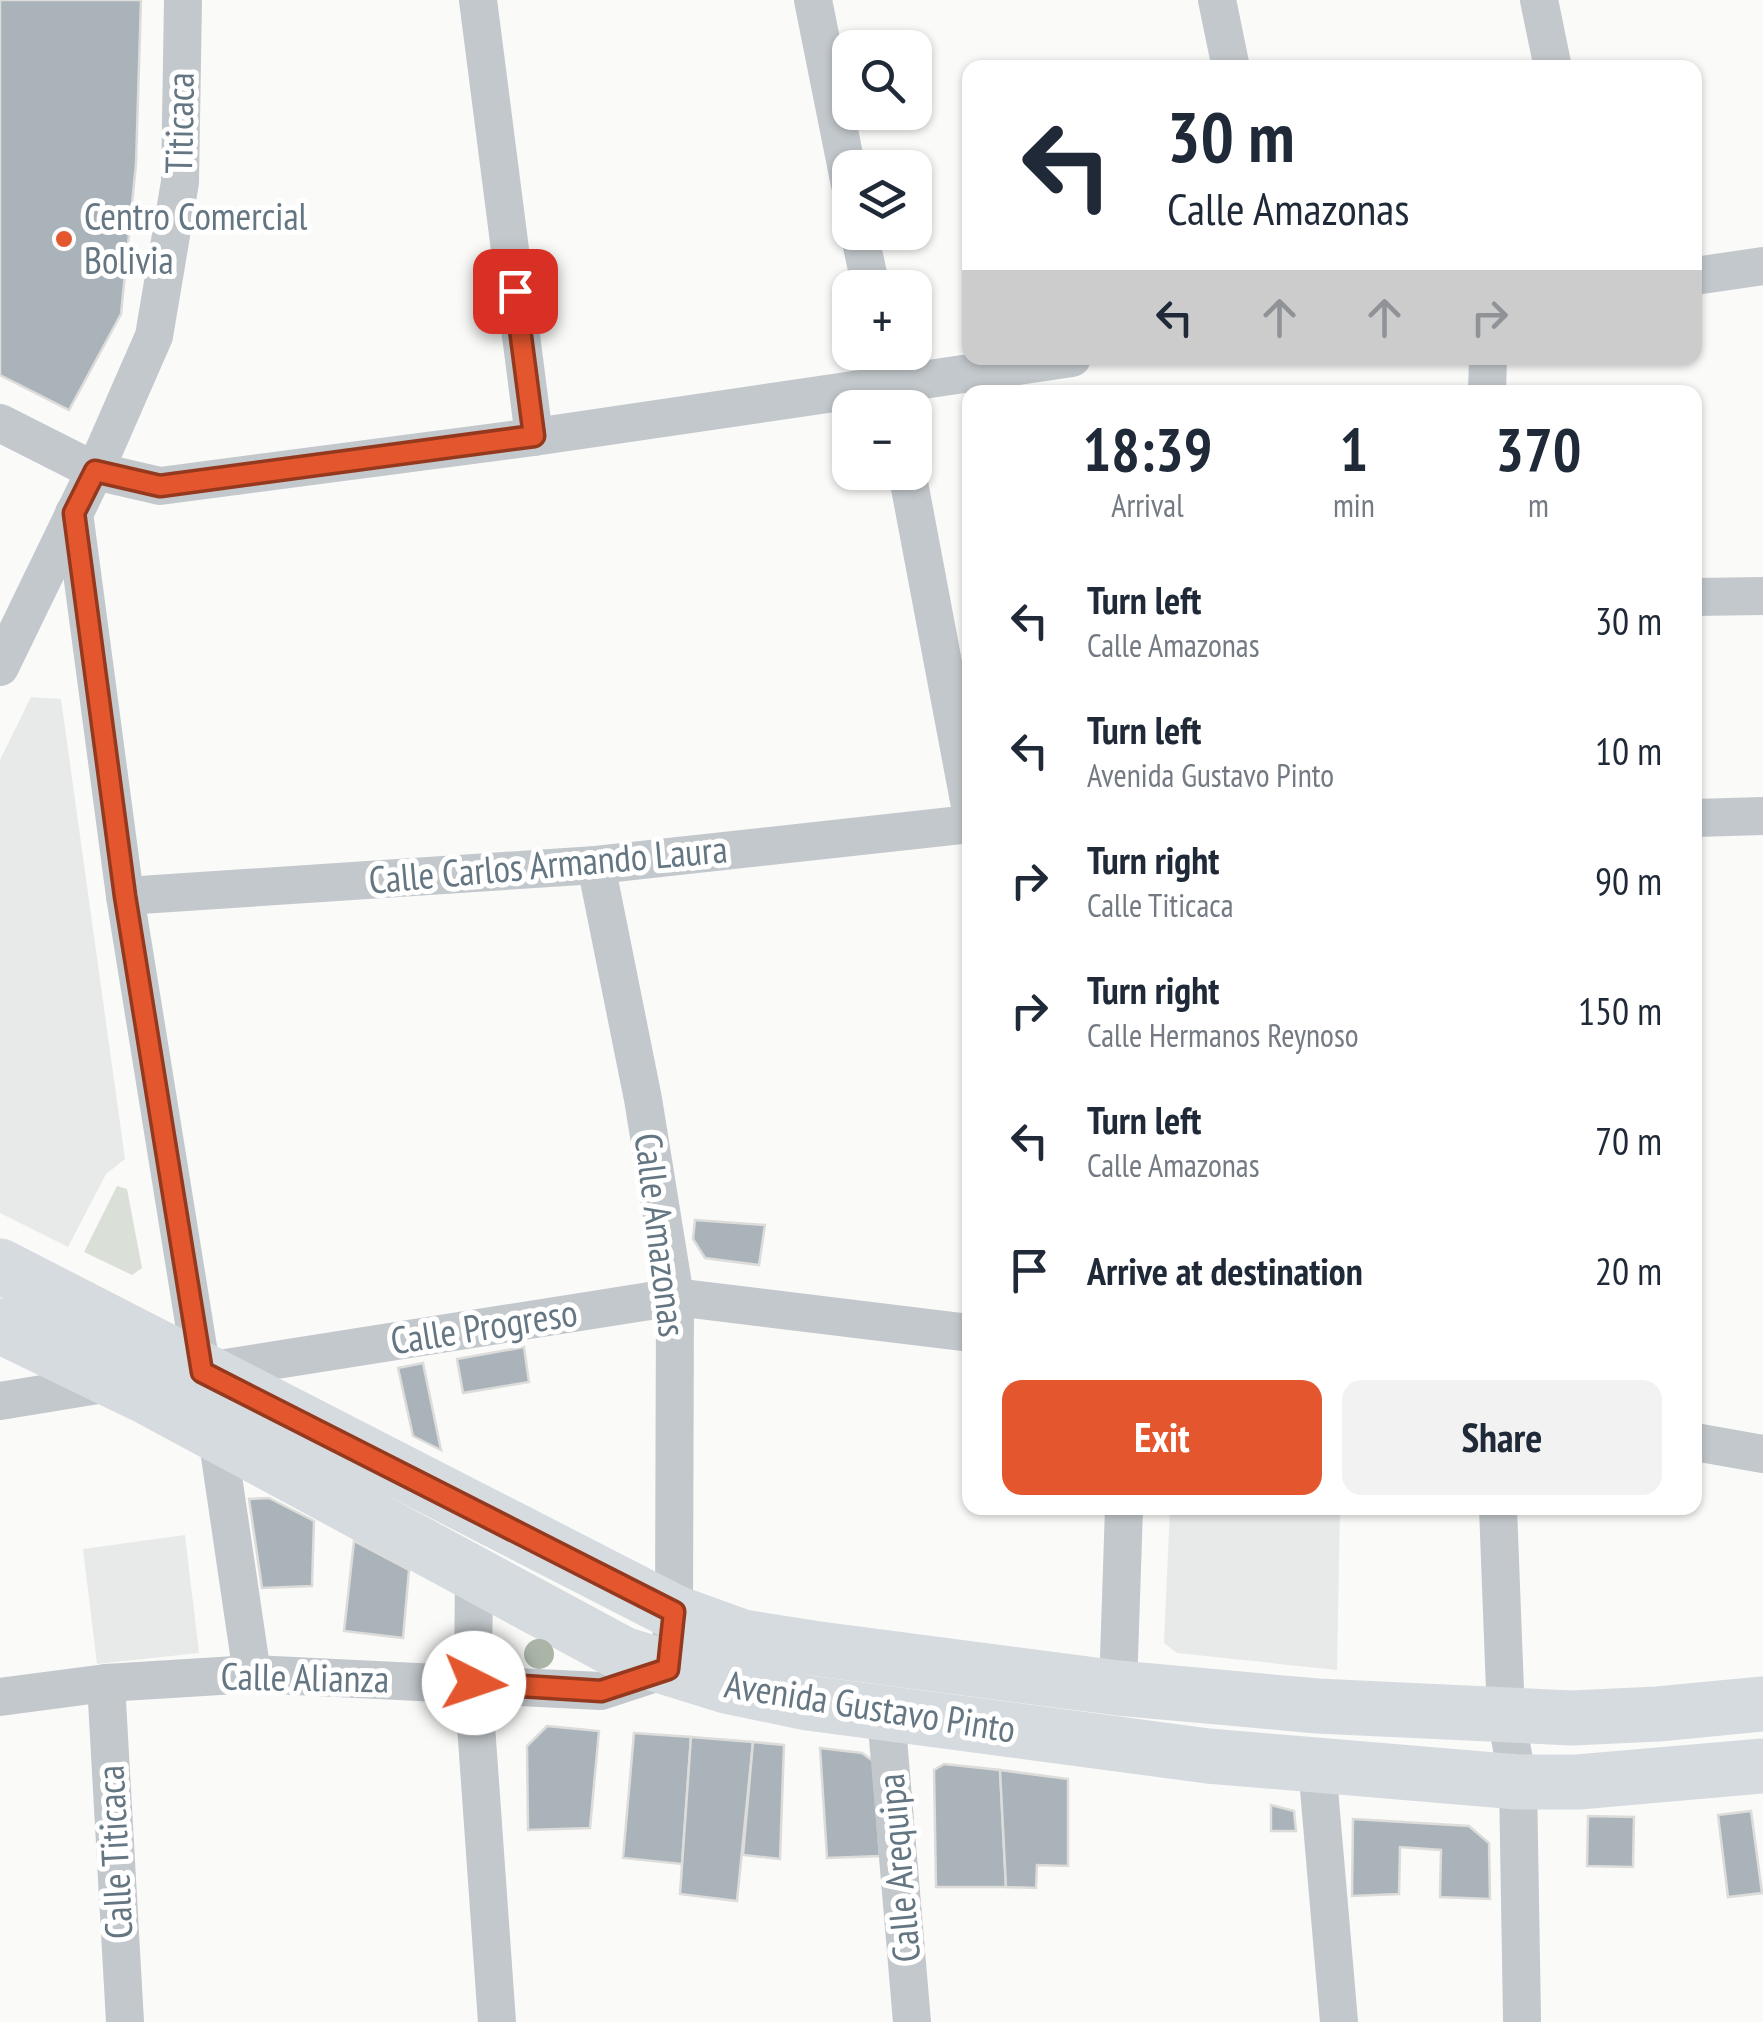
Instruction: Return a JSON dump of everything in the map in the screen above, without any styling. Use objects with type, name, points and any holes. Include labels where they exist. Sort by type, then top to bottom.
[{"type":"main road","name":"Avenida Gustavo Pinto","points":[[0,1266],[674,1612],[743,1637],[1118,1688],[1317,1706],[1572,1718],[1763,1704]]},
{"type":"main road","name":"Avenida Gustavo Pinto","points":[[0,1326],[149,1398],[623,1654],[726,1686],[808,1703],[1208,1756],[1518,1782],[1578,1782],[1763,1766]]},
{"type":"street","name":"Titicaca","points":[[0,667],[95,471],[154,336],[180,182],[183,0]]},
{"type":"street","points":[[478,0],[534,436]]},
{"type":"street","points":[[813,0],[843,150]]},
{"type":"street","points":[[1217,0],[1229,60]]},
{"type":"street","points":[[1539,0],[1551,60]]},
{"type":"street","points":[[1702,275],[1763,266]]},
{"type":"street","points":[[0,423],[95,471],[160,486],[1016,365]]},
{"type":"street","points":[[910,490],[962,764]]},
{"type":"street","points":[[74,513],[125,896],[202,1372]]},
{"type":"street","points":[[1702,597],[1763,596]]},
{"type":"street","points":[[1702,818],[1763,816]]},
{"type":"street","name":"Calle Carlos Armando Laura","points":[[125,896],[596,865],[962,825]]},
{"type":"street","name":"Calle Amazonas","points":[[596,865],[643,1099],[675,1297],[674,1612],[668,1669]]},
{"type":"street","name":"Calle Progreso","points":[[0,1401],[675,1297],[962,1332]]},
{"type":"street","points":[[216,1436],[252,1674]]},
{"type":"street","points":[[1702,1443],[1763,1454]]},
{"type":"street","points":[[1118,1688],[1124,1515]]},
{"type":"street","points":[[1498,1515],[1506,1716],[1518,1782],[1522,2020]]},
{"type":"street","points":[[474,1573],[474,1683],[496,2022]]},
{"type":"street","name":"Calle Alianza","points":[[0,1697],[106,1683],[252,1674],[601,1691],[668,1669]]},
{"type":"street","name":"Calle Titicaca","points":[[106,1683],[124,2022]]},
{"type":"street","name":"Calle Arequipa","points":[[886,1714],[912,2022]]},
{"type":"street","points":[[1317,1766],[1339,2022]]},
{"type":"shaded area","points":[[31,697],[61,699],[125,1159],[106,1174],[68,1247],[0,1213],[0,760]]},
{"type":"shaded area","points":[[117,1186],[127,1189],[142,1268],[132,1275],[84,1252]]},
{"type":"shaded area","points":[[1170,1515],[1340,1515],[1337,1670],[1177,1653],[1164,1643]]},
{"type":"shaded area","points":[[185,1535],[199,1653],[97,1664],[83,1549]]},
{"type":"building","name":"Centro Comercial Bolivia","points":[[0,0],[141,0],[136,164],[121,314],[69,410],[0,375]]},
{"type":"building","points":[[695,1220],[765,1225],[759,1265],[705,1258],[693,1239]]},
{"type":"building","points":[[524,1347],[529,1382],[463,1393],[457,1359]]},
{"type":"building","points":[[423,1363],[441,1450],[413,1436],[398,1368]]},
{"type":"building","points":[[269,1498],[314,1521],[312,1586],[262,1588],[249,1499]]},
{"type":"building","points":[[354,1541],[409,1570],[403,1638],[344,1631]]},
{"type":"building","points":[[547,1726],[599,1731],[590,1828],[528,1830],[527,1746]]},
{"type":"building","points":[[634,1733],[691,1737],[682,1864],[623,1858]]},
{"type":"building","points":[[691,1737],[753,1742],[737,1901],[680,1894]]},
{"type":"building","points":[[753,1742],[784,1745],[780,1859],[743,1855]]},
{"type":"building","points":[[820,1748],[862,1753],[873,1761],[880,1856],[827,1858]]},
{"type":"building","points":[[944,1764],[1000,1770],[1006,1887],[936,1887],[934,1770]]},
{"type":"building","points":[[1000,1770],[1068,1779],[1068,1866],[1037,1865],[1036,1888],[1006,1887]]},
{"type":"building","points":[[1271,1805],[1294,1811],[1296,1831],[1271,1831]]},
{"type":"building","points":[[1751,1811],[1762,1893],[1728,1897],[1718,1815]]},
{"type":"building","points":[[1588,1816],[1634,1817],[1633,1867],[1587,1866]]},
{"type":"building","points":[[1353,1819],[1469,1826],[1489,1843],[1490,1899],[1440,1897],[1441,1850],[1400,1847],[1399,1894],[1352,1896]]},
{"type":"place","name":"Centro Comercial Bolivia","points":[[64,239]]},
{"type":"route","points":[[474,1683],[601,1691],[668,1669],[674,1612],[202,1372],[125,896],[74,513],[95,471],[160,486],[534,436],[515,291]]}]
